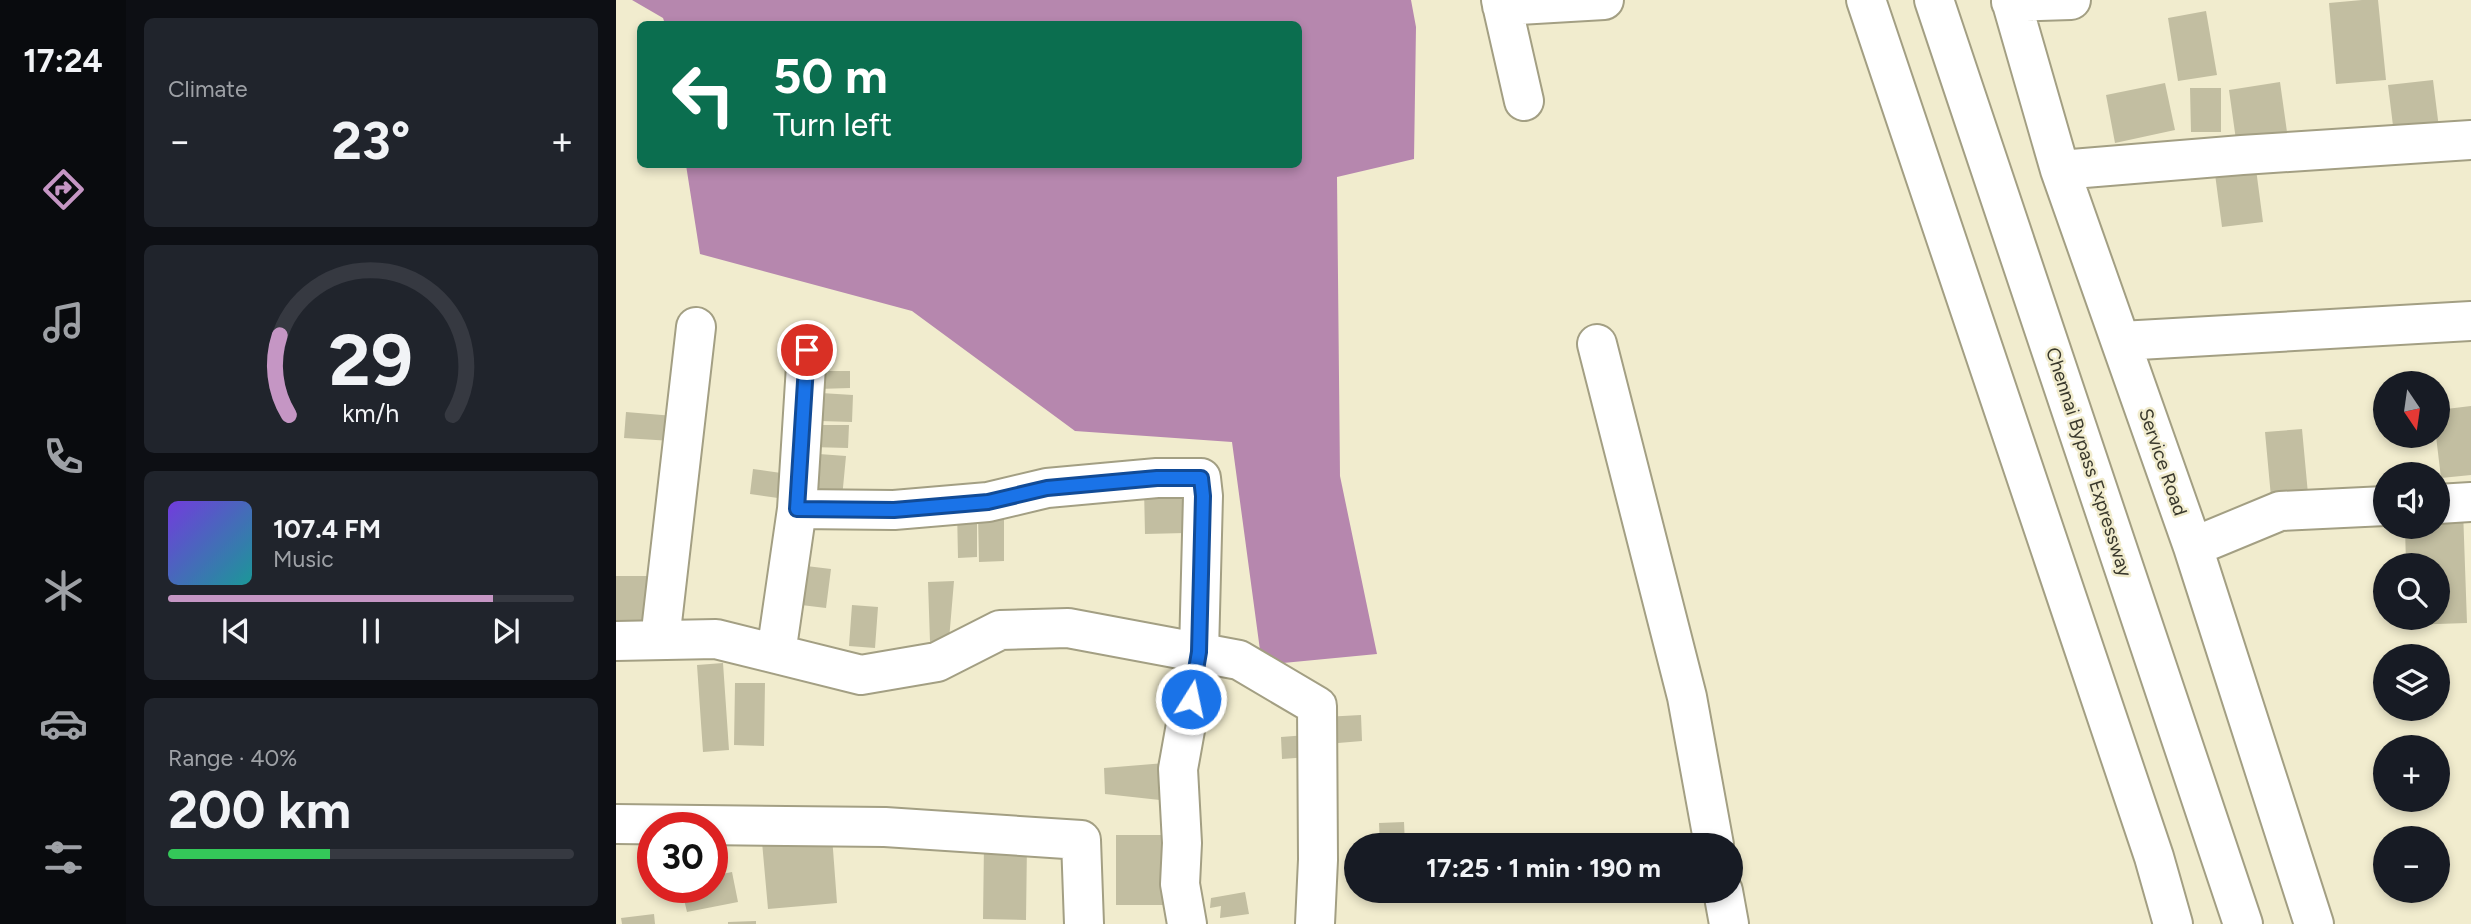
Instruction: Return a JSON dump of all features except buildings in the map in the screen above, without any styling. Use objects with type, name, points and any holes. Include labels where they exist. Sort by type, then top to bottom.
[{"type":"main road","points":[[1524,101],[1501,3],[1604,0]]},
{"type":"main road","points":[[1866,0],[2146,830],[2173,924]]},
{"type":"main road","name":"Chennai Bypass Expressway","points":[[1934,0],[2243,924]]},
{"type":"main road","points":[[2011,1],[2071,0]]},
{"type":"main road","name":"Service Road","points":[[2011,1],[2060,170],[2193,547],[2314,924]]},
{"type":"main road","points":[[2060,170],[2471,140]]},
{"type":"main road","points":[[2121,341],[2471,321]]},
{"type":"main road","points":[[660,640],[696,327]]},
{"type":"main road","points":[[1597,344],[1688,697],[1712,833]]},
{"type":"main road","points":[[776,653],[797,509],[807,350]]},
{"type":"main road","points":[[797,509],[894,510],[988,502],[1047,488],[1157,478],[1201,478],[1203,496],[1199,652],[1178,769],[1182,843],[1180,884],[1187,924]]},
{"type":"main road","points":[[2450,503],[2471,502]]},
{"type":"main road","points":[[2193,547],[2280,511],[2373,507]]},
{"type":"main road","points":[[616,641],[716,639],[861,675],[937,662],[1000,630],[1068,628],[1239,660],[1317,706],[1318,860],[1315,924]]},
{"type":"main road","points":[[616,824],[885,827],[1081,840],[1084,924]]},
{"type":"main road","points":[[1725,903],[1728,924]]},
{"type":"shaded area","points":[[632,0],[1411,0],[1416,27],[1414,159],[1337,177],[1340,476],[1377,654],[1262,665],[1232,442],[1075,431],[912,311],[700,254],[686,168],[1302,168],[1302,21],[664,21]]},
{"type":"route","points":[[807,350],[797,509],[894,510],[988,502],[1047,488],[1157,478],[1201,478],[1203,496],[1199,652],[1191,699]]}]
